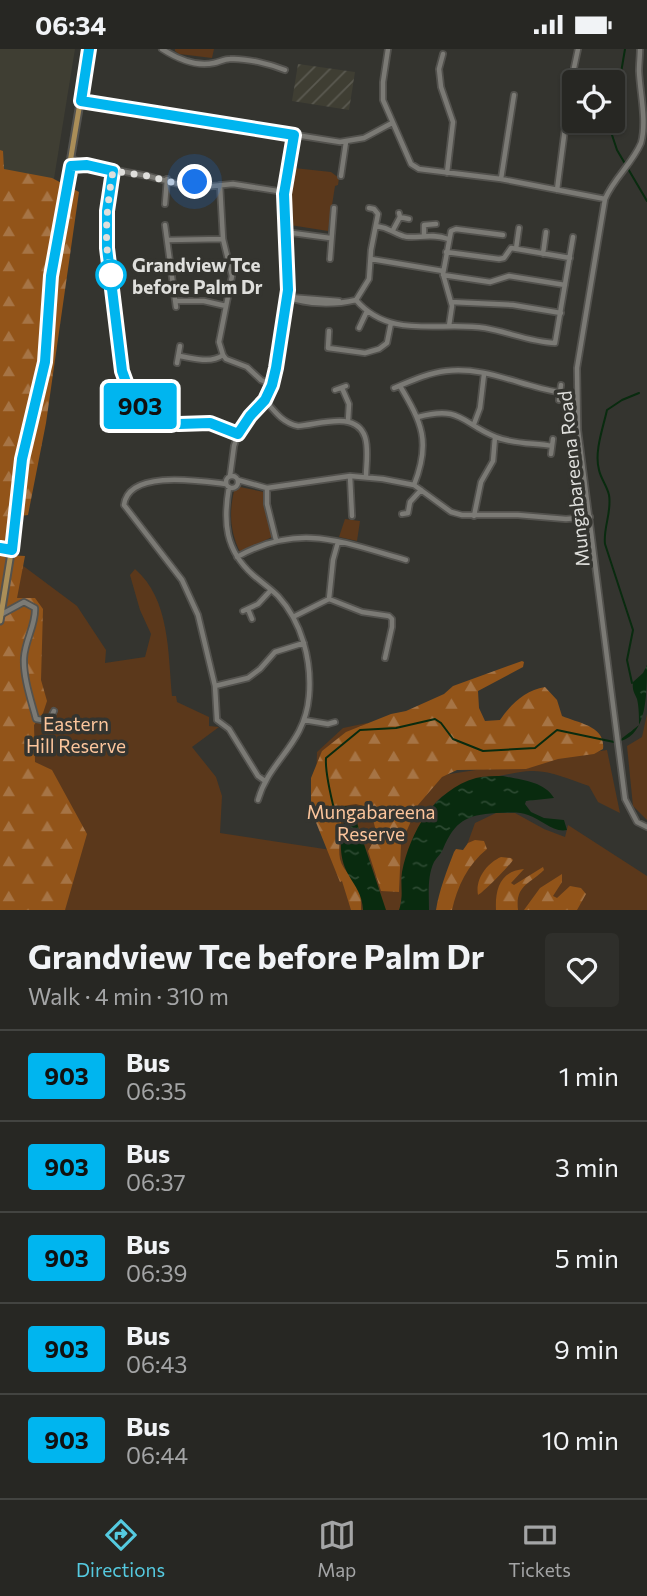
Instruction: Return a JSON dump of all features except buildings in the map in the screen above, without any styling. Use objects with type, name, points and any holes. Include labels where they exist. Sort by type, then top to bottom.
[{"type":"main road","points":[[1,618],[22,459],[45,362],[51,276],[89,49]]},
{"type":"street","points":[[162,49],[178,59],[212,64],[230,59],[276,66],[285,70]]},
{"type":"street","points":[[388,49],[382,94],[411,164],[419,169],[501,179],[605,199]]},
{"type":"street","points":[[557,190],[578,49]]},
{"type":"street","name":"Mungabareena Road","points":[[640,49],[639,72],[645,126],[640,144],[622,168],[605,199],[577,368],[578,430],[625,799],[637,821],[647,827]]},
{"type":"street","points":[[443,54],[439,69],[440,87],[453,122],[447,173]]},
{"type":"street","points":[[501,179],[514,95]]},
{"type":"street","points":[[81,101],[346,142],[365,138],[392,123]]},
{"type":"street","points":[[258,800],[265,781],[289,749],[304,720],[310,686],[304,643],[293,617],[271,590],[237,557],[226,529],[227,498],[232,482],[234,446],[238,434],[265,400],[272,385],[288,297],[284,192],[294,135]]},
{"type":"street","points":[[339,174],[346,142]]},
{"type":"street","points":[[72,159],[113,171],[166,179],[193,188],[233,184],[284,192]]},
{"type":"street","points":[[71,166],[87,165]]},
{"type":"street","points":[[113,171],[107,211],[107,248],[122,371],[136,403],[147,413],[165,422],[210,423],[238,434]]},
{"type":"street","points":[[165,204],[166,179]]},
{"type":"street","points":[[220,185],[223,239],[232,276],[219,342],[223,355],[231,362],[247,367],[261,380],[272,385]]},
{"type":"street","points":[[332,255],[330,238],[337,216],[334,208]]},
{"type":"street","points":[[288,297],[331,303],[356,300],[368,283],[378,214],[369,208]]},
{"type":"street","points":[[393,230],[399,215],[409,219]]},
{"type":"street","points":[[424,235],[424,225],[436,224]]},
{"type":"street","points":[[165,225],[176,304],[204,301],[226,306]]},
{"type":"street","points":[[376,226],[404,236],[424,235],[448,239]]},
{"type":"street","points":[[516,249],[519,228]]},
{"type":"street","points":[[449,326],[451,302],[443,273],[451,231],[456,229],[503,236]]},
{"type":"street","points":[[285,232],[330,238]]},
{"type":"street","points":[[543,254],[546,232]]},
{"type":"street","points":[[356,300],[367,311],[391,323],[416,328],[485,328],[555,343],[573,237]]},
{"type":"street","points":[[167,240],[223,239]]},
{"type":"street","points":[[446,252],[499,259],[504,258],[509,250],[516,249],[570,258]]},
{"type":"street","points":[[370,259],[491,282],[509,276],[565,285]]},
{"type":"street","points":[[451,302],[513,305],[561,313]]},
{"type":"street","points":[[359,328],[367,311]]},
{"type":"street","points":[[329,331],[327,345],[330,349],[370,352],[387,343],[391,323]]},
{"type":"street","points":[[177,363],[180,346]]},
{"type":"street","points":[[179,356],[209,360],[223,355]]},
{"type":"street","points":[[414,485],[422,463],[422,428],[418,417],[397,387],[427,375],[466,370],[539,389],[558,391]]},
{"type":"street","points":[[474,424],[480,408],[484,374]]},
{"type":"street","points":[[559,400],[558,391],[561,385]]},
{"type":"street","points":[[341,388],[349,406],[348,421]]},
{"type":"street","points":[[265,400],[291,425],[348,421],[358,426],[365,436],[366,477]]},
{"type":"street","points":[[105,428],[136,403]]},
{"type":"street","points":[[418,417],[438,413],[453,414],[495,437],[552,446]]},
{"type":"street","points":[[474,516],[481,482],[493,461],[495,437]]},
{"type":"street","points":[[551,454],[553,439]]},
{"type":"street","points":[[265,781],[258,775],[229,729],[217,720],[215,686],[198,615],[182,580],[124,505],[126,495],[130,491],[157,479],[232,482],[267,488],[350,476],[414,485],[451,512],[474,516],[518,515],[566,519],[590,517]]},
{"type":"street","points":[[350,476],[352,513],[359,509]]},
{"type":"street","points":[[267,488],[267,504],[276,540]]},
{"type":"street","points":[[411,520],[405,514],[410,502],[421,490]]},
{"type":"street","points":[[237,557],[276,540],[305,537],[338,542],[406,560]]},
{"type":"street","points":[[329,599],[333,560],[338,542]]},
{"type":"street","points":[[0,548],[12,550]]},
{"type":"street","points":[[396,565],[398,558]]},
{"type":"street","points":[[252,619],[245,610],[266,598],[271,590]]},
{"type":"street","points":[[293,617],[329,599],[362,612],[389,616],[392,619],[392,627],[385,658]]},
{"type":"street","points":[[1,618],[24,602],[36,608],[24,655],[27,680],[36,719],[51,717],[54,711]]},
{"type":"street","points":[[215,686],[248,678],[275,652],[304,643]]},
{"type":"street","points":[[379,651],[386,652]]},
{"type":"street","points":[[304,720],[328,724],[335,722]]},
{"type":"street","points":[[328,724],[328,731]]},
{"type":"shaded area","points":[[0,49],[75,49],[53,185],[0,177]]},
{"type":"shaded area","points":[[298,64],[355,72],[349,110],[292,101]]},
{"type":"green space","points":[[175,49],[214,49],[212,58],[179,54]]},
{"type":"green space","points":[[0,150],[3,151],[4,169],[52,178],[79,192],[46,423],[28,515],[12,517],[6,555],[25,556],[17,598],[35,598],[43,609],[41,680],[47,701],[43,713],[34,725],[35,762],[52,770],[87,834],[65,910],[0,910]]},
{"type":"green space","points":[[294,168],[331,172],[339,178],[338,185],[335,186],[328,231],[290,225],[289,204]]},
{"type":"green space","points":[[240,487],[264,492],[272,537],[240,552],[232,529],[231,507],[234,491]]},
{"type":"green space","points":[[345,519],[360,521],[357,541],[339,537]]},
{"type":"green space","name":"Eastern Hill Reserve","points":[[22,565],[77,606],[106,650],[105,663],[145,657],[151,634],[140,610],[130,575],[135,569],[146,581],[155,595],[165,628],[172,696],[176,696],[177,702],[209,717],[209,726],[219,727],[192,747],[216,777],[222,796],[220,833],[331,850],[315,813],[317,752],[343,728],[367,723],[398,782],[607,750],[620,813],[598,802],[589,786],[546,772],[510,774],[457,789],[439,799],[425,820],[409,868],[400,910],[0,910],[0,690]]},
{"type":"green space","points":[[522,661],[523,667],[478,691],[479,708],[485,721],[500,720],[519,699],[531,691],[545,687],[557,700],[562,716],[596,730],[603,741],[603,749],[594,754],[558,759],[526,769],[457,770],[442,777],[418,805],[401,844],[399,892],[381,891],[368,851],[377,835],[370,808],[356,804],[342,806],[339,809],[340,859],[361,897],[361,910],[351,910],[342,881],[340,882],[311,810],[311,778],[322,751],[346,732],[391,714],[406,711],[444,694],[453,686]]},
{"type":"green space","points":[[647,714],[647,820],[633,806],[627,746],[642,737]]},
{"type":"green space","name":"Mungabareena Reserve","points":[[496,813],[515,813],[565,837],[568,825],[647,876],[647,910],[443,910],[475,823]]},
{"type":"green space","points":[[475,840],[484,841],[487,849],[464,877],[452,910],[436,910],[454,852],[456,849],[463,850],[468,843]]},
{"type":"green space","points":[[501,857],[513,860],[478,895],[478,883],[483,872]]},
{"type":"green space","points":[[543,867],[544,870],[521,890],[518,910],[496,910],[498,888],[504,877],[524,869],[511,883],[514,885]]},
{"type":"green space","points":[[562,874],[562,882],[553,896],[557,898],[570,886],[581,888],[586,894],[577,910],[524,910],[540,888]]},
{"type":"water","points":[[647,665],[646,700],[639,724],[633,682]]},
{"type":"water","points":[[638,725],[630,737],[621,741],[621,739]]},
{"type":"water","points":[[503,776],[531,782],[550,792],[554,798],[526,801],[525,804],[531,812],[544,818],[564,820],[567,830],[557,829],[520,813],[486,814],[469,818],[452,832],[434,862],[429,880],[429,910],[399,910],[406,857],[426,814],[436,802],[461,784],[479,777]]},
{"type":"water","points":[[341,808],[355,808],[357,823],[386,910],[363,910],[360,895],[345,867],[341,846],[345,818]]},
{"type":"waterway","points":[[625,49],[611,132],[617,150],[647,201]]},
{"type":"waterway","points":[[632,683],[627,660],[633,630],[605,544],[610,501],[599,470],[598,456],[607,410],[639,393]]},
{"type":"waterway","points":[[343,811],[335,813],[326,758],[360,730],[396,728],[435,719],[453,739],[483,751],[535,748],[557,730],[614,742]]},
{"type":"bus line","name":"903","points":[[0,548],[12,550],[22,459],[45,362],[51,276],[71,166],[87,165],[113,171],[108,197],[107,248],[122,371],[136,403],[147,413],[165,422],[210,423],[238,434],[265,400],[276,368],[288,290],[284,194],[294,135],[81,101],[89,49]]},
{"type":"place","name":"Grandview Tce before Palm Dr","points":[[111,275]]},
{"type":"route","points":[[111,275],[107,222],[113,171],[166,179],[179,184],[195,182]]}]
